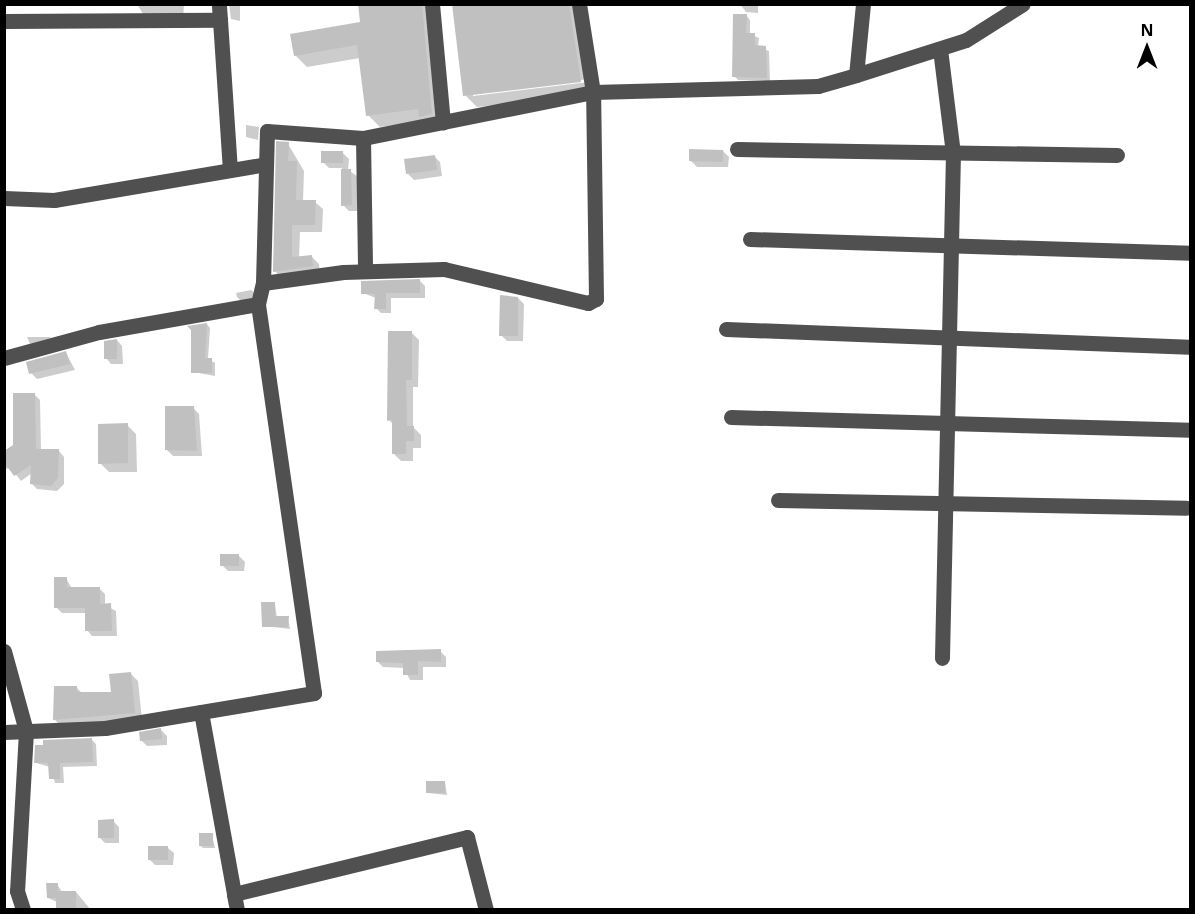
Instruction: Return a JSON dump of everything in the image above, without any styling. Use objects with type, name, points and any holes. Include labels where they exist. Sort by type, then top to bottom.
[{"type":"street","points":[[432,4],[443,122]]},
{"type":"street","points":[[263,283],[365,271],[444,269],[567,299],[588,303],[596,299],[593,92],[579,4]]},
{"type":"street","points":[[856,75],[863,4]]},
{"type":"street","points":[[4,732],[105,728],[314,693],[258,304],[263,283],[267,131],[363,138],[593,92],[818,86],[966,40],[1023,4]]},
{"type":"street","points":[[4,21],[219,12],[230,170]]},
{"type":"street","points":[[940,49],[953,153],[942,658]]},
{"type":"street","points":[[363,138],[365,271]]},
{"type":"street","points":[[737,149],[1117,155]]},
{"type":"street","points":[[4,198],[54,200],[266,164]]},
{"type":"street","points":[[750,239],[1191,253]]},
{"type":"street","points":[[4,358],[99,332],[258,304]]},
{"type":"street","points":[[726,329],[1189,347]]},
{"type":"street","points":[[731,417],[1191,430]]},
{"type":"street","points":[[778,500],[946,506],[1186,508]]},
{"type":"street","points":[[4,651],[26,731],[17,891],[23,909]]},
{"type":"street","points":[[201,712],[237,909]]},
{"type":"street","points":[[234,894],[466,837],[486,909]]},
{"type":"building","points":[[358,4],[422,4],[432,114],[419,117],[418,109],[366,116],[357,45],[294,56],[290,34],[360,22]]},
{"type":"building","points":[[452,4],[569,4],[581,82],[463,96]]},
{"type":"building","points":[[733,14],[747,14],[746,33],[755,33],[755,45],[766,46],[767,78],[732,77]]},
{"type":"building","points":[[276,141],[289,142],[288,161],[297,161],[296,200],[316,200],[315,225],[292,225],[292,257],[312,255],[313,266],[273,272]]},
{"type":"building","points":[[689,149],[723,150],[723,162],[689,161]]},
{"type":"building","points":[[321,151],[343,151],[343,163],[321,163]]},
{"type":"building","points":[[435,155],[437,170],[406,174],[404,159]]},
{"type":"building","points":[[341,169],[351,169],[352,205],[341,206]]},
{"type":"building","points":[[420,279],[420,293],[386,293],[386,309],[374,309],[375,294],[361,294],[361,281]]},
{"type":"building","points":[[500,295],[518,297],[518,336],[499,336]]},
{"type":"building","points":[[207,323],[205,358],[212,358],[212,373],[191,373],[191,330],[187,326]]},
{"type":"building","points":[[388,331],[412,331],[412,380],[406,380],[407,426],[414,426],[414,441],[406,441],[406,454],[392,454],[392,420],[387,421]]},
{"type":"building","points":[[117,339],[117,359],[104,359],[104,341]]},
{"type":"building","points":[[66,351],[70,364],[29,374],[26,362]]},
{"type":"building","points":[[13,393],[35,393],[36,449],[59,449],[58,478],[51,486],[30,484],[31,465],[14,476],[4,462],[4,451],[13,445]]},
{"type":"building","points":[[165,406],[194,406],[197,451],[165,450]]},
{"type":"building","points":[[128,423],[128,463],[98,464],[98,424]]},
{"type":"building","points":[[220,554],[239,554],[239,566],[220,566]]},
{"type":"building","points":[[54,577],[67,577],[67,587],[100,587],[100,604],[111,603],[112,631],[85,631],[85,608],[54,608]]},
{"type":"building","points":[[261,602],[275,602],[275,616],[289,616],[288,627],[262,627]]},
{"type":"building","points":[[441,649],[441,662],[418,661],[418,675],[403,675],[403,663],[376,662],[376,651]]},
{"type":"building","points":[[131,672],[135,713],[53,720],[54,686],[77,686],[77,692],[111,692],[109,674]]},
{"type":"building","points":[[161,728],[162,739],[140,741],[139,732]]},
{"type":"building","points":[[92,738],[93,762],[60,763],[60,779],[49,779],[48,763],[34,763],[35,745],[43,745],[43,740]]},
{"type":"building","points":[[426,781],[445,781],[445,793],[426,793]]},
{"type":"building","points":[[114,819],[114,838],[98,838],[98,820]]},
{"type":"building","points":[[199,833],[213,833],[213,846],[199,846]]},
{"type":"building","points":[[148,846],[168,846],[168,860],[148,860]]},
{"type":"building","points":[[46,883],[58,883],[58,891],[76,891],[76,909],[56,909],[56,898],[47,898]]}]
